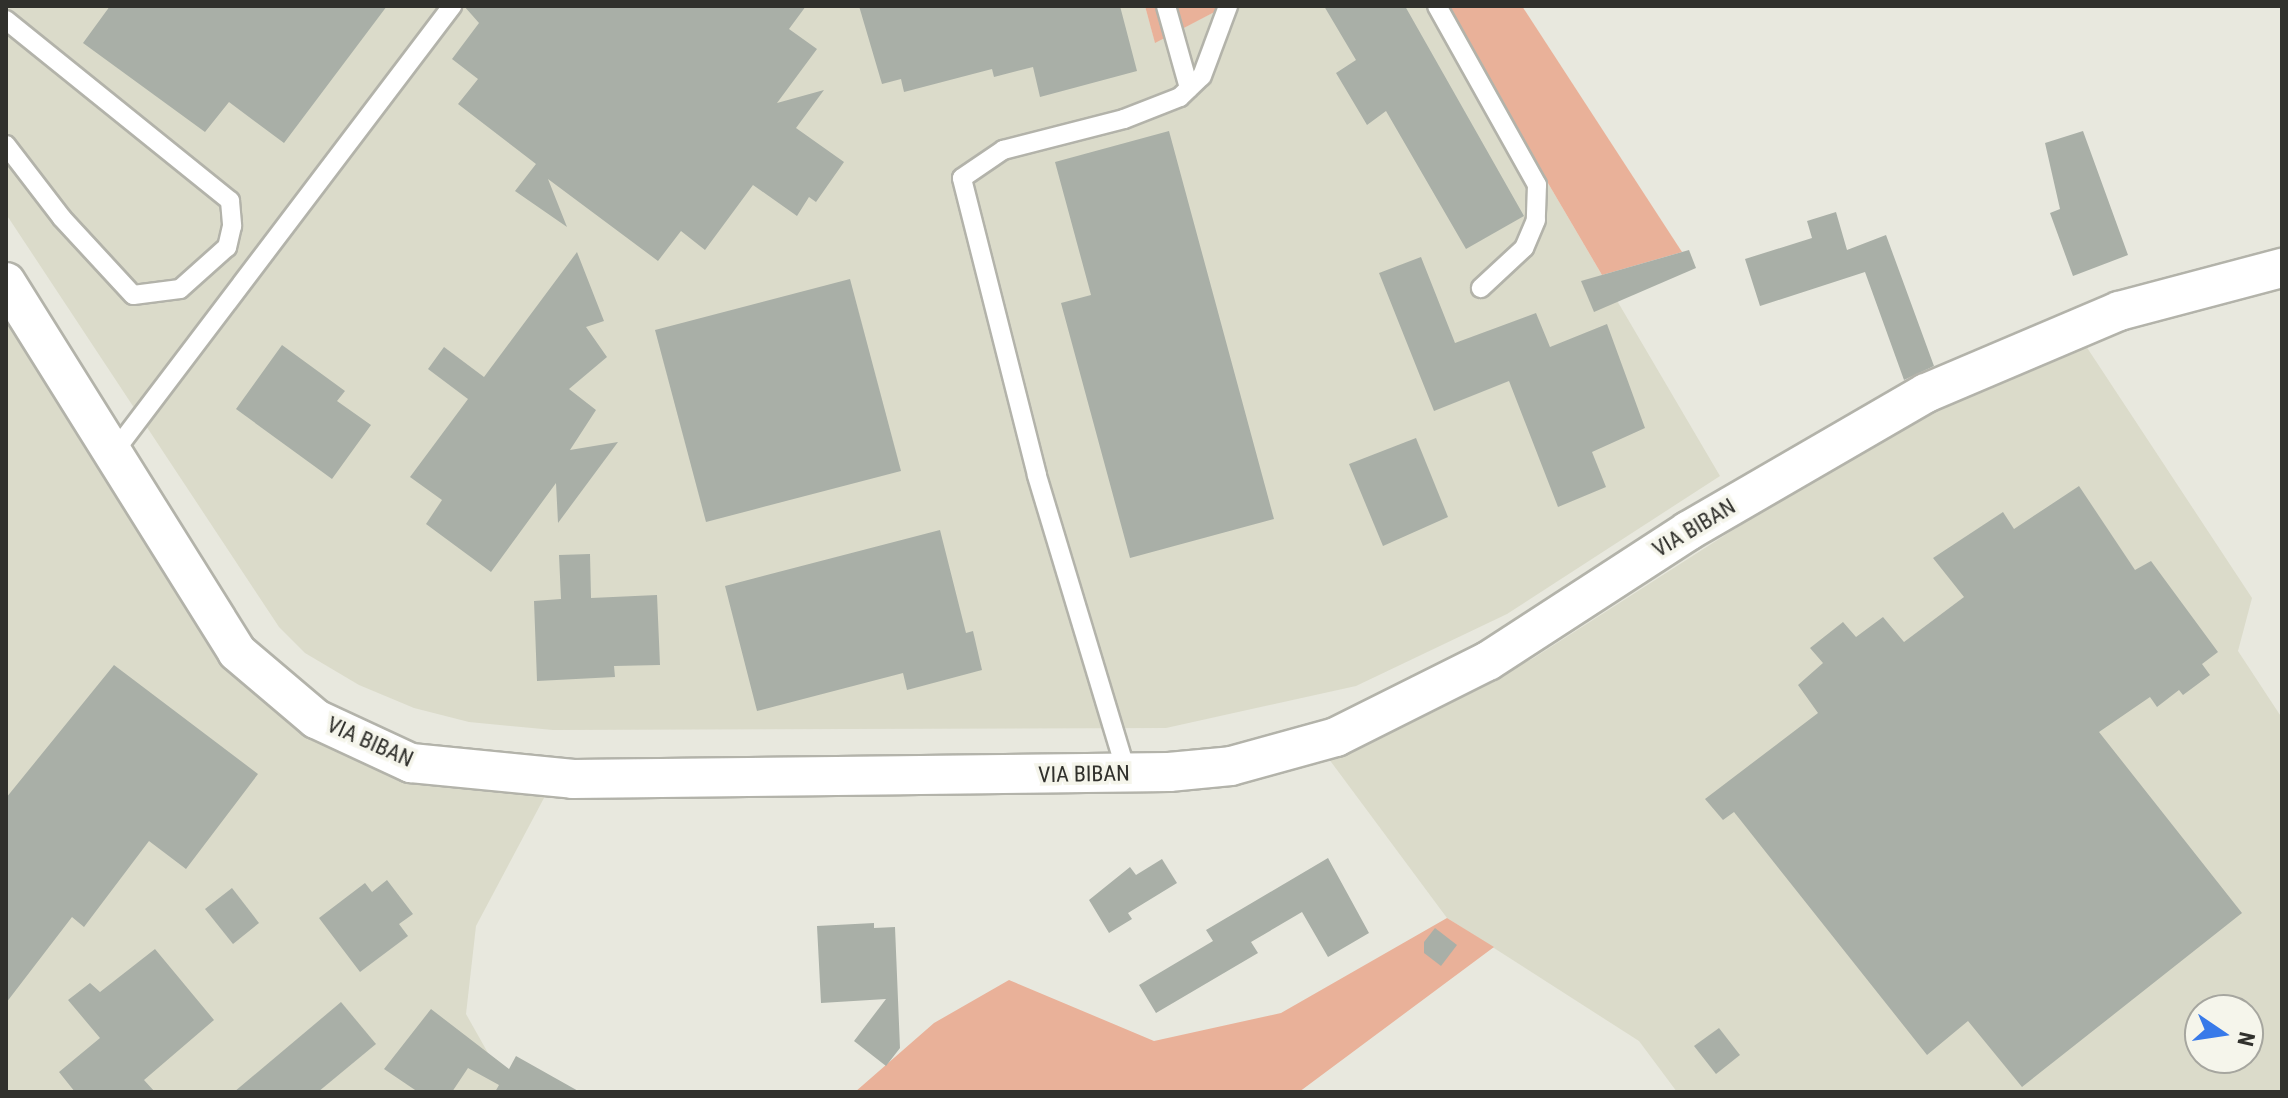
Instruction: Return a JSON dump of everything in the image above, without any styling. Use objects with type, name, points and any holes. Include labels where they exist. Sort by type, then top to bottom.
[{"type":"street","name":"VIA BIBAN","points":[[6,282],[237,652],[316,719],[411,763],[573,779],[1127,774],[1231,766],[1336,737],[1488,661],[1688,531],[1926,393],[2119,311],[2282,268]]},
{"type":"lane","points":[[114,452],[452,6]]},
{"type":"lane","points":[[1166,6],[1189,88]]},
{"type":"lane","points":[[1127,774],[1037,475],[962,178],[1003,150],[1124,119],[1189,88],[1202,76],[1228,6]]},
{"type":"lane","points":[[1437,6],[1537,185],[1536,220],[1524,248],[1481,288]]},
{"type":"lane","points":[[6,20],[230,201],[227,247],[180,289],[133,295],[62,218],[6,145]]},
{"type":"shaded area","points":[[6,6],[1145,6],[1155,42],[1226,6],[1444,6],[1720,476],[1507,614],[1356,686],[1166,728],[553,730],[469,722],[414,708],[359,685],[305,653],[279,627],[6,214]]},
{"type":"shaded area","points":[[1145,6],[1226,6],[1155,43]]},
{"type":"shaded area","points":[[1444,6],[1522,6],[1682,252],[1602,275]]},
{"type":"shaded area","points":[[6,305],[160,546],[336,731],[553,781],[476,926],[466,1014],[510,1092],[6,1092]]},
{"type":"shaded area","points":[[2080,337],[2252,598],[2238,651],[2282,718],[2282,1092],[1677,1092],[1639,1041],[1447,918],[1320,747],[1374,734],[1532,659],[1856,451],[1983,380]]},
{"type":"shaded area","points":[[1447,918],[1494,947],[1299,1092],[855,1092],[934,1023],[1009,980],[1154,1041],[1281,1013]]},
{"type":"building","points":[[110,6],[387,6],[284,143],[229,102],[205,132],[83,43]]},
{"type":"building","points":[[464,6],[806,6],[789,29],[817,49],[777,103],[824,90],[796,128],[844,162],[816,202],[809,197],[797,216],[753,185],[705,250],[681,231],[658,261],[548,179],[567,227],[515,191],[536,164],[458,104],[478,79],[452,59],[479,23]]},
{"type":"building","points":[[859,6],[1120,6],[1137,71],[1040,97],[1033,67],[994,77],[992,69],[904,92],[901,79],[882,84]]},
{"type":"building","points":[[1324,6],[1405,6],[1524,216],[1466,249],[1386,111],[1367,125],[1336,73],[1356,60]]},
{"type":"building","points":[[1169,131],[1274,519],[1130,558],[1061,303],[1091,295],[1055,162]]},
{"type":"building","points":[[2083,131],[2128,255],[2073,276],[2050,213],[2060,209],[2045,143]]},
{"type":"building","points":[[1836,212],[1847,250],[1886,235],[1934,366],[1904,380],[1865,272],[1760,306],[1745,259],[1812,238],[1807,221]]},
{"type":"building","points":[[1689,250],[1696,268],[1594,312],[1581,281]]},
{"type":"building","points":[[577,252],[604,321],[586,327],[607,357],[569,389],[596,410],[570,450],[618,442],[558,523],[556,483],[491,572],[426,524],[442,500],[410,477],[468,399],[428,369],[444,347],[484,377]]},
{"type":"building","points":[[1421,257],[1455,343],[1536,313],[1550,347],[1607,324],[1645,428],[1592,452],[1606,487],[1558,507],[1509,381],[1434,411],[1379,273]]},
{"type":"building","points":[[850,279],[901,471],[706,522],[655,330]]},
{"type":"building","points":[[282,345],[345,391],[337,401],[371,425],[332,479],[236,409]]},
{"type":"building","points":[[1416,438],[1448,517],[1383,546],[1349,464]]},
{"type":"building","points":[[2079,486],[2135,570],[2151,561],[2218,652],[2202,664],[2210,675],[2183,695],[2179,690],[2157,707],[2150,697],[2099,732],[2242,913],[2022,1087],[1968,1021],[1927,1055],[1734,812],[1723,820],[1705,799],[1818,713],[1798,685],[1823,663],[1810,648],[1843,622],[1856,637],[1883,617],[1904,642],[1964,597],[1933,558],[2003,512],[2014,529]]},
{"type":"building","points":[[940,530],[966,633],[973,631],[982,670],[907,690],[903,673],[757,711],[725,586]]},
{"type":"building","points":[[590,554],[591,598],[657,595],[660,665],[614,666],[615,677],[537,681],[534,601],[561,599],[559,555]]},
{"type":"building","points":[[114,665],[258,774],[186,869],[149,841],[84,927],[72,917],[6,1003],[6,798]]},
{"type":"building","points":[[1328,858],[1369,933],[1328,957],[1302,912],[1251,942],[1258,953],[1156,1013],[1139,985],[1213,941],[1206,930]]},
{"type":"building","points":[[1162,859],[1177,883],[1128,913],[1132,919],[1109,933],[1089,900],[1130,867],[1136,875]]},
{"type":"building","points":[[387,880],[413,914],[399,924],[408,936],[360,972],[319,918],[365,883],[372,892]]},
{"type":"building","points":[[232,888],[259,923],[233,944],[205,909]]},
{"type":"building","points":[[874,923],[874,928],[895,927],[900,1048],[886,1066],[854,1041],[886,999],[821,1003],[817,926]]},
{"type":"building","points":[[1435,928],[1457,945],[1441,966],[1424,953],[1424,942]]},
{"type":"building","points":[[155,949],[214,1020],[144,1080],[155,1092],[75,1092],[59,1072],[100,1038],[68,1000],[90,983],[100,992]]},
{"type":"building","points":[[341,1002],[376,1044],[318,1092],[234,1092]]},
{"type":"building","points":[[431,1009],[509,1069],[516,1056],[580,1092],[495,1092],[499,1085],[468,1068],[452,1092],[418,1092],[384,1069]]},
{"type":"building","points":[[1719,1028],[1740,1055],[1716,1074],[1694,1046]]}]
